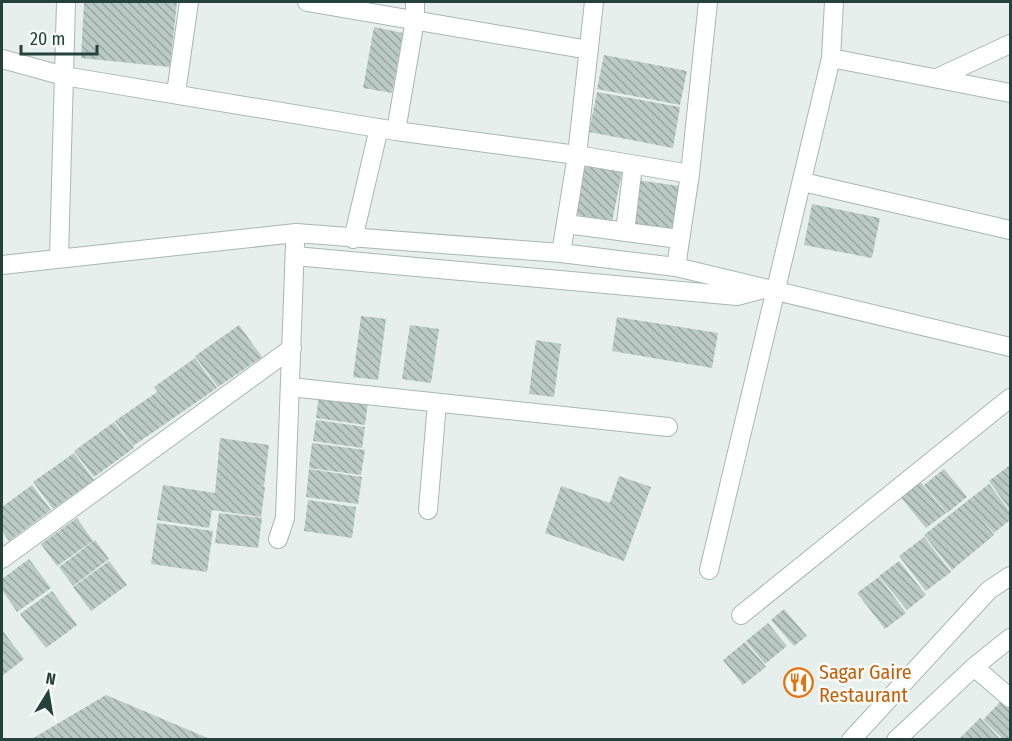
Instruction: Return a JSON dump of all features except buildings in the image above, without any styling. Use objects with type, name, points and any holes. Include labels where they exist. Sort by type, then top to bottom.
[{"type":"street","points":[[59,257],[66,2]]},
{"type":"street","points":[[176,93],[189,2]]},
{"type":"street","points":[[308,2],[589,50]]},
{"type":"street","points":[[353,239],[387,129],[415,20],[415,2]]},
{"type":"street","points":[[561,253],[577,154],[594,2]]},
{"type":"street","points":[[676,267],[690,174],[708,2]]},
{"type":"street","points":[[709,570],[773,289],[803,182],[831,58],[834,2]]},
{"type":"street","points":[[937,78],[1011,44]]},
{"type":"street","points":[[831,58],[1011,93]]},
{"type":"street","points":[[2,59],[64,76],[387,129],[577,154],[690,174]]},
{"type":"street","points":[[625,232],[633,165]]},
{"type":"street","points":[[803,182],[1011,230]]},
{"type":"street","points":[[566,224],[679,239]]},
{"type":"street","points":[[278,539],[285,518],[296,233]]},
{"type":"street","points":[[2,265],[296,233],[561,253],[676,267],[1011,347]]},
{"type":"street","points":[[295,256],[737,296],[773,289]]},
{"type":"street","points":[[2,559],[291,348]]},
{"type":"street","points":[[290,387],[668,427]]},
{"type":"street","points":[[741,615],[1011,398]]},
{"type":"street","points":[[428,510],[437,403]]},
{"type":"street","points":[[851,740],[989,590],[1011,576]]},
{"type":"street","points":[[896,740],[974,667],[1011,638]]},
{"type":"street","points":[[974,667],[1011,698]]},
{"type":"place","name":"Sagar Gaire Restaurant","points":[[798,683]]}]
